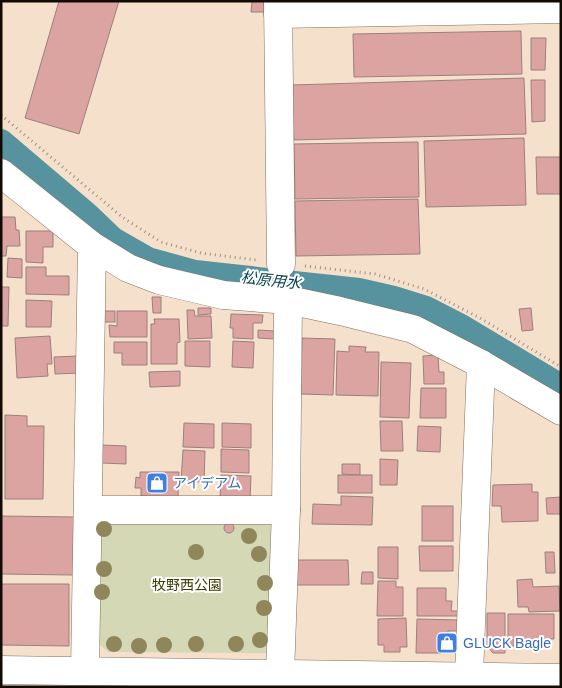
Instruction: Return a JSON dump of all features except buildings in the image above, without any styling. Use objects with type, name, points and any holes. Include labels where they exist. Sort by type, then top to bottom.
[{"type":"street","points":[[281,264],[278,8],[561,9]]},
{"type":"street","points":[[1,173],[92,246],[128,268],[159,280],[223,295],[288,300],[413,329],[481,364],[561,411]]},
{"type":"street","points":[[85,670],[92,246]]},
{"type":"street","points":[[280,674],[286,510],[288,300]]},
{"type":"street","points":[[470,676],[481,364]]},
{"type":"street","points":[[88,510],[286,510]]},
{"type":"street","points":[[1,670],[561,678]]},
{"type":"path","points":[[1,115],[122,217],[161,242],[201,253],[375,274],[424,289],[480,318],[561,367]]},
{"type":"green space","name":"牧野西公園","points":[[266,517],[274,525],[271,648],[266,653],[108,652],[99,644],[100,523]]},
{"type":"waterway","name":"松原用水","points":[[1,141],[88,215],[113,239],[148,259],[195,272],[359,290],[394,298],[426,308],[463,327],[561,386]]},
{"type":"place","name":"アイデアム","points":[[157,483]]},
{"type":"place","name":"GLUCK Bagle","points":[[447,643]]}]
